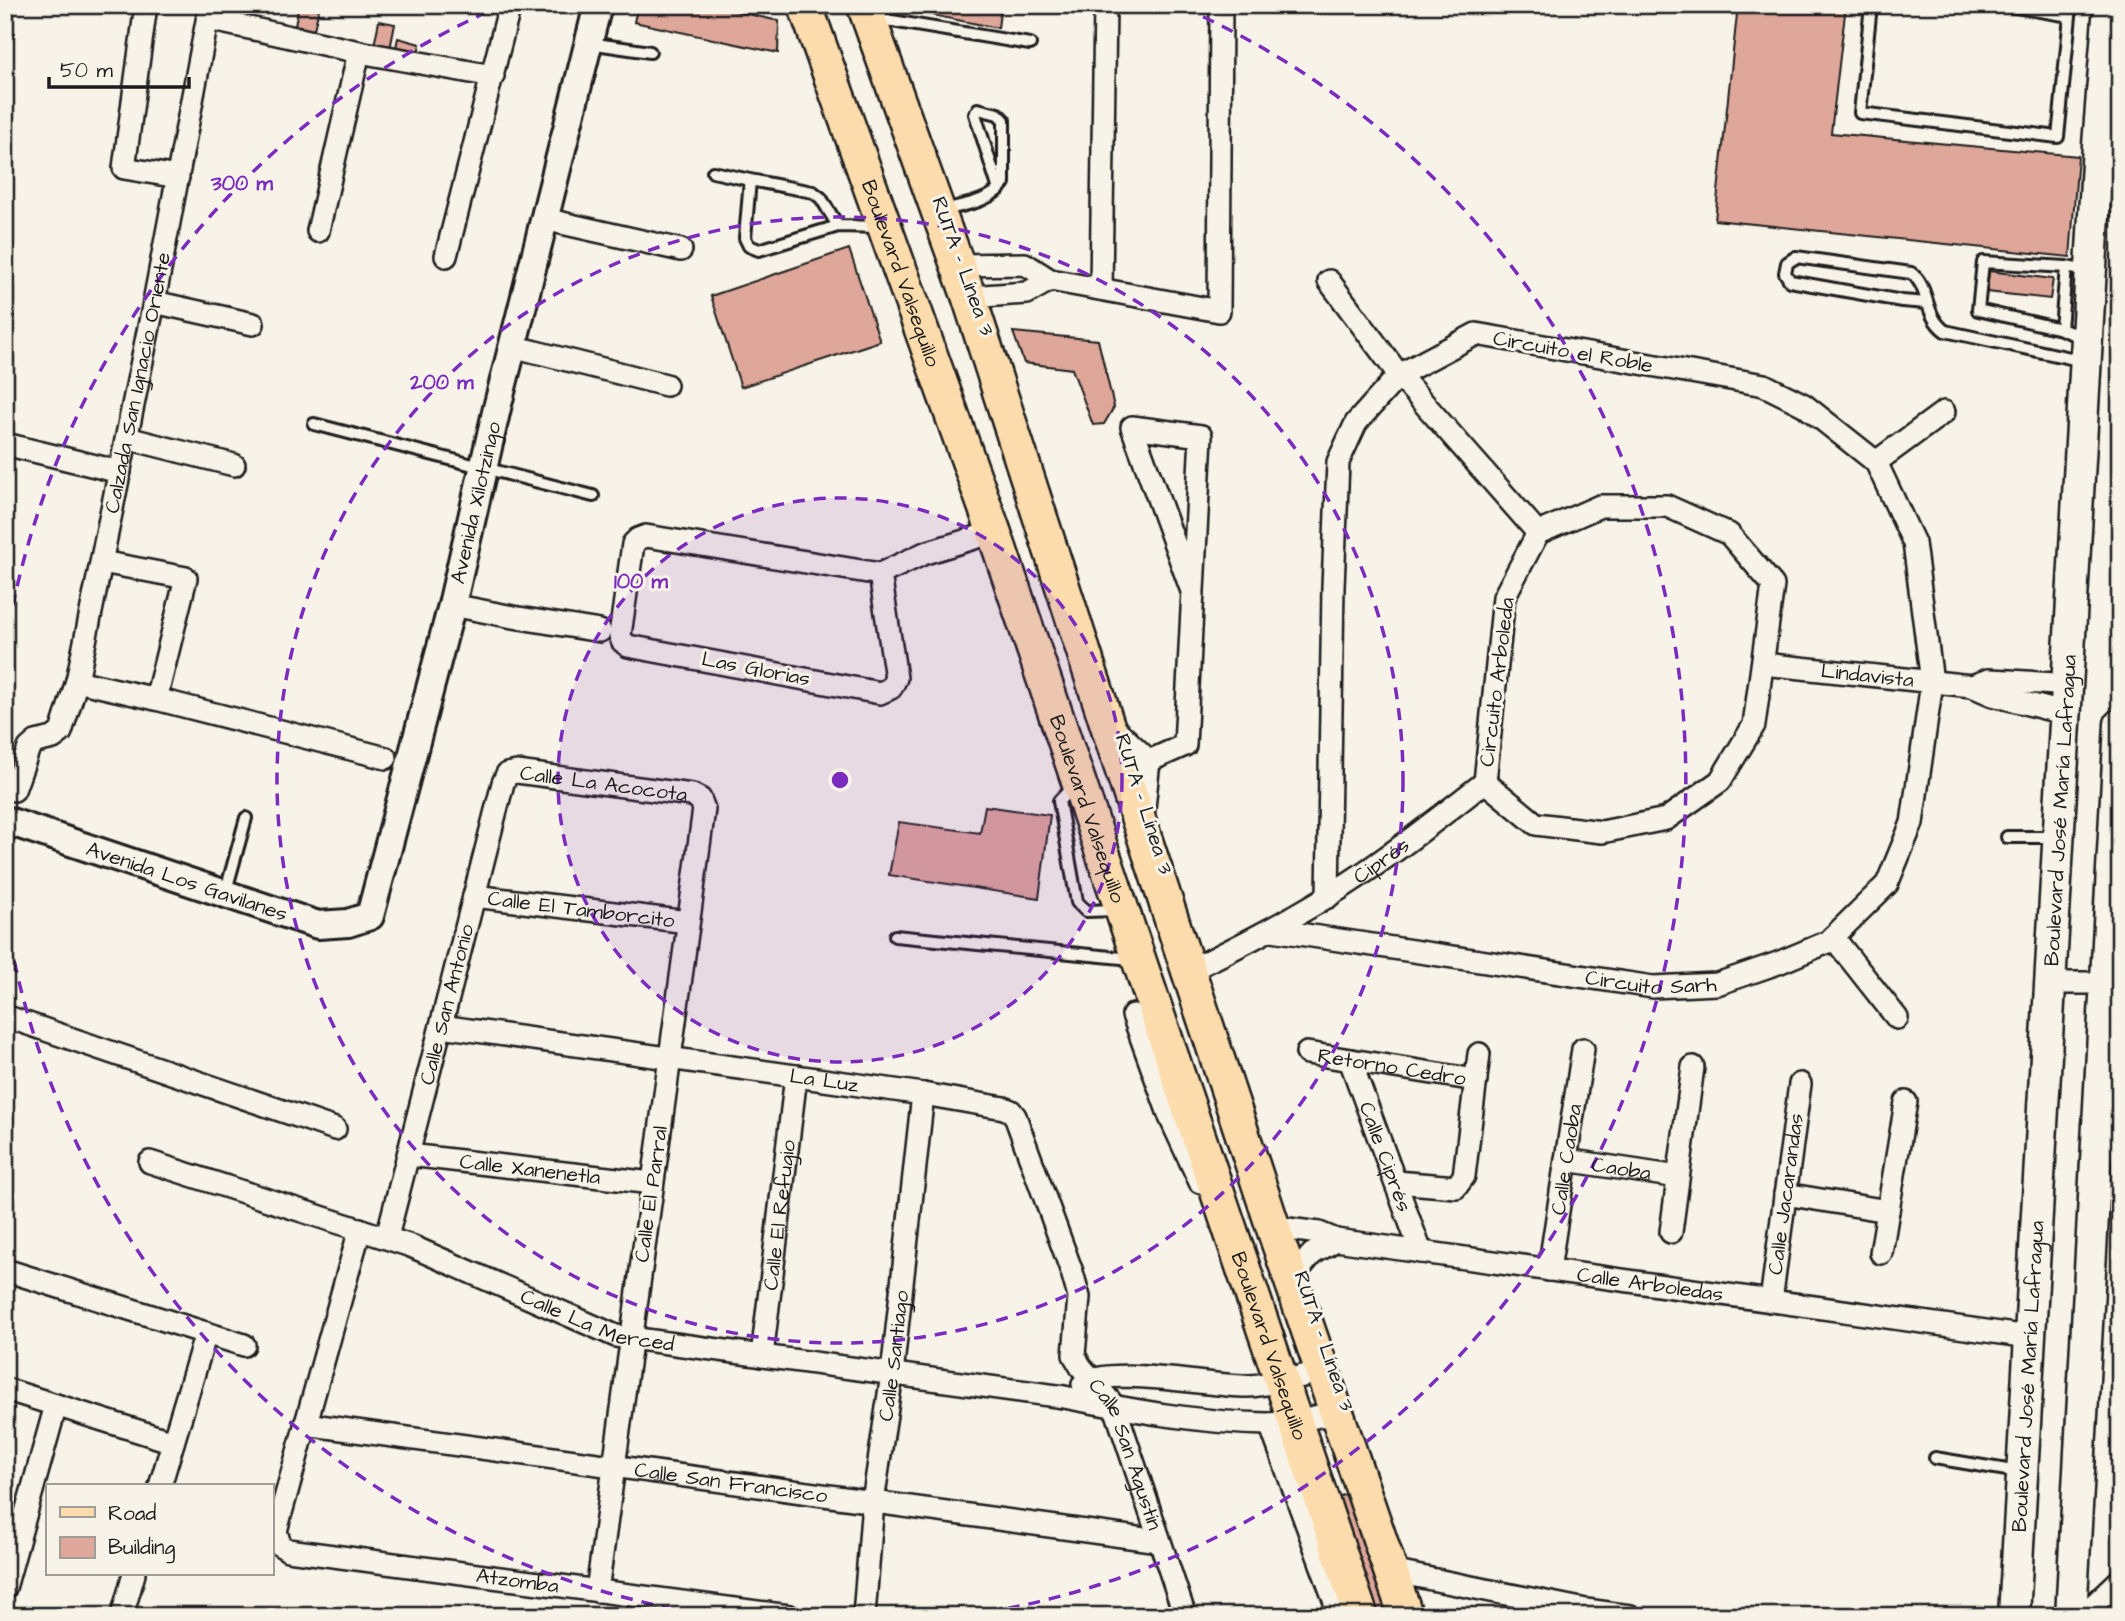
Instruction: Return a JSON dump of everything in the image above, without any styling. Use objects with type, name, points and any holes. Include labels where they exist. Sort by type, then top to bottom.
[{"type":"main road","name":"Boulevard Valsequillo","points":[[805,5],[994,532],[1078,780],[1132,917],[1139,960],[1206,1180],[1255,1304],[1302,1375],[1333,1413],[1406,1616]]},
{"type":"main road","name":"Boulevard José María Lafragua","points":[[2014,1616],[2067,703],[2079,344],[2078,269],[2098,145],[2109,5]]},
{"type":"main road","name":"Boulevard Valsequillo","points":[[866,11],[969,297],[1291,1279],[1302,1375],[1290,1421],[1361,1616]]},
{"type":"main road","points":[[2071,1616],[2112,983],[2120,724]]},
{"type":"street","points":[[146,5],[124,167],[178,177]]},
{"type":"street","points":[[446,256],[510,5]]},
{"type":"street","name":"Avenida Xilotzingo","points":[[370,916],[452,605],[512,346],[598,5]]},
{"type":"street","points":[[1101,289],[1105,5]]},
{"type":"street","points":[[958,265],[1025,264],[1049,280],[1219,311],[1221,5]]},
{"type":"street","points":[[209,12],[359,52],[493,76]]},
{"type":"street","name":"Calzada San Ignacio Oriente","points":[[14,790],[29,748],[36,742],[53,738],[61,732],[77,681],[127,439],[209,12]]},
{"type":"street","points":[[317,231],[359,52]]},
{"type":"street","points":[[544,219],[681,250]]},
{"type":"street","points":[[969,297],[1027,293],[1049,280]]},
{"type":"street","points":[[1329,281],[1399,375],[1538,533]]},
{"type":"street","points":[[154,302],[253,324]]},
{"type":"street","name":"Circuito el Roble","points":[[1328,897],[1333,587],[1338,461],[1356,423],[1399,375],[1476,334],[1764,386],[1804,405],[1875,461],[1913,543],[1932,682]]},
{"type":"street","points":[[512,346],[666,384]]},
{"type":"street","points":[[1875,461],[1944,412]]},
{"type":"street","points":[[1149,761],[1185,745],[1193,594],[1201,436],[1132,427],[1193,594]]},
{"type":"street","points":[[127,439],[234,465]]},
{"type":"street","points":[[5,444],[120,472]]},
{"type":"street","name":"Circuito Arboleda","points":[[1600,506],[1667,506],[1729,534],[1773,585],[1754,725],[1720,781],[1667,819],[1602,832],[1536,824],[1485,782],[1504,597],[1538,533],[1600,506]]},
{"type":"street","points":[[880,574],[925,553],[994,532]]},
{"type":"street","name":"Las Glorias","points":[[646,536],[880,574],[896,678],[891,688],[880,693],[628,646],[620,635],[633,544],[638,538],[646,536]]},
{"type":"street","points":[[102,562],[186,578],[156,699]]},
{"type":"street","points":[[452,605],[600,631]]},
{"type":"street","name":"Lindavista","points":[[1763,664],[1972,686],[1988,680],[2055,684],[2067,703]]},
{"type":"street","points":[[77,681],[386,758]]},
{"type":"street","name":"Circuito Sarh","points":[[1272,930],[1653,987],[1717,984],[1778,963],[1828,942],[1887,884],[1912,823],[1932,682]]},
{"type":"street","points":[[1106,721],[1149,761]]},
{"type":"street","points":[[1142,826],[1149,761]]},
{"type":"street","name":"Calle La Acocota","points":[[507,774],[517,772],[700,799]]},
{"type":"street","name":"Calle San Antonio","points":[[387,1237],[507,774]]},
{"type":"street","name":"Ciprés","points":[[1272,930],[1328,897],[1410,840],[1485,782]]},
{"type":"street","name":"Calle El Parral","points":[[597,1591],[704,809],[700,799]]},
{"type":"street","name":"Avenida Los Gavilanes","points":[[5,820],[317,925],[348,923],[370,916]]},
{"type":"street","name":"Calle El Tamborcito","points":[[474,896],[688,922]]},
{"type":"street","points":[[1189,971],[1272,930]]},
{"type":"street","points":[[1833,937],[1897,1018]]},
{"type":"street","points":[[2050,983],[2112,983]]},
{"type":"street","points":[[1133,1015],[1170,1117],[1206,1180]]},
{"type":"street","points":[[5,1016],[335,1129]]},
{"type":"street","name":"La Luz","points":[[441,1026],[923,1094],[1004,1108],[1015,1116],[1079,1297]]},
{"type":"street","name":"Calle Caoba","points":[[1549,1270],[1583,1049]]},
{"type":"street","name":"Retorno Cedro","points":[[1307,1053],[1476,1080]]},
{"type":"street","name":"Retorno Cedro","points":[[1396,1182],[1457,1187],[1461,1182],[1464,1176],[1479,1054]]},
{"type":"street","name":"Calle Ciprés","points":[[1350,1060],[1422,1252]]},
{"type":"street","points":[[1671,1232],[1693,1067]]},
{"type":"street","name":"Calle El Refugio","points":[[762,1356],[796,1076]]},
{"type":"street","name":"Calle Jacarandas","points":[[1771,1301],[1800,1084]]},
{"type":"street","name":"Calle Santiago","points":[[864,1616],[873,1502],[892,1374],[923,1094]]},
{"type":"street","points":[[1881,1253],[1906,1102]]},
{"type":"street","name":"Calle Xanenetla","points":[[409,1155],[652,1183]]},
{"type":"street","name":"Caoba","points":[[1566,1160],[1678,1177]]},
{"type":"street","name":"Calle La Merced","points":[[150,1162],[387,1237],[616,1336],[1064,1397],[1205,1419],[1290,1421],[1333,1413]]},
{"type":"street","points":[[1785,1194],[1888,1211]]},
{"type":"street","name":"Calle Arboledas","points":[[1273,1227],[1319,1233],[1336,1240],[2029,1337]]},
{"type":"street","points":[[305,1424],[360,1228]]},
{"type":"street","points":[[1291,1279],[1312,1254],[1336,1240]]},
{"type":"street","points":[[5,1270],[244,1345]]},
{"type":"street","name":"Calle San Agustín","points":[[1079,1297],[1074,1355],[1115,1407],[1185,1616]]},
{"type":"street","points":[[161,1484],[206,1333]]},
{"type":"street","points":[[1064,1397],[1090,1378],[1122,1375],[1250,1387],[1302,1375]]},
{"type":"street","points":[[5,1390],[173,1442]]},
{"type":"street","points":[[5,1588],[56,1405]]},
{"type":"street","points":[[1290,1421],[1340,1616]]},
{"type":"street","name":"Calle San Francisco","points":[[305,1424],[1159,1541]]},
{"type":"street","name":"Atzomba","points":[[305,1424],[276,1531],[279,1545],[288,1550],[789,1616]]},
{"type":"street","points":[[1391,1571],[1630,1616]]},
{"type":"street","points":[[122,1616],[133,1576]]},
{"type":"street","points":[[2082,1616],[2120,1580]]},
{"type":"lane","points":[[816,5],[1132,917],[1302,1375]]},
{"type":"lane","points":[[1871,5],[1860,113],[2058,137],[2070,16],[2050,9],[2004,5]]},
{"type":"lane","points":[[866,11],[1030,44]]},
{"type":"lane","points":[[589,43],[650,52]]},
{"type":"lane","points":[[938,212],[978,202],[999,190],[1004,183],[1004,120],[998,114],[978,109],[975,114],[999,190]]},
{"type":"lane","points":[[713,172],[813,192],[821,198],[838,226]]},
{"type":"lane","points":[[750,180],[745,238],[749,246],[759,250],[838,226],[885,227]]},
{"type":"lane","points":[[1927,303],[1790,281],[1785,273],[1787,263],[1796,257],[1911,273],[1919,279],[1936,324],[1945,331],[2079,344]]},
{"type":"lane","points":[[2078,269],[1983,262],[1978,310],[2079,344]]},
{"type":"lane","name":"RUTA - Línea 3","points":[[984,381],[1206,1054],[1302,1375]]},
{"type":"lane","points":[[314,424],[593,496]]},
{"type":"lane","points":[[225,894],[246,818]]},
{"type":"lane","points":[[2007,837],[2059,837]]},
{"type":"lane","points":[[895,936],[1139,960]]},
{"type":"lane","name":"RUTA - Línea 3","points":[[1333,1413],[1398,1616]]},
{"type":"lane","points":[[1290,1421],[1370,1616]]},
{"type":"lane","points":[[1936,1458],[2024,1472]]},
{"type":"building","points":[[299,5],[320,5],[313,33],[302,31],[301,26],[295,25]]},
{"type":"building","points":[[638,5],[708,5],[779,21],[778,53],[634,22]]},
{"type":"building","points":[[909,5],[1001,5],[998,28],[911,11]]},
{"type":"building","points":[[1738,5],[1846,5],[1831,133],[2078,156],[2070,257],[1715,220]]},
{"type":"building","points":[[2062,5],[2094,5],[2094,10]]},
{"type":"building","points":[[379,21],[395,24],[390,49],[374,46]]},
{"type":"building","points":[[398,38],[420,44],[417,58],[395,52]]},
{"type":"building","points":[[849,249],[880,341],[741,387],[711,296]]},
{"type":"building","points":[[1989,271],[2053,279],[2050,299],[1987,292]]},
{"type":"building","points":[[1013,332],[1098,340],[1114,407],[1104,424],[1093,425],[1072,369],[1024,363]]},
{"type":"building","points":[[985,806],[1050,815],[1039,898],[889,875],[899,822],[980,833]]},
{"type":"building","points":[[1353,1492],[1394,1616],[1373,1616],[1334,1498]]}]
